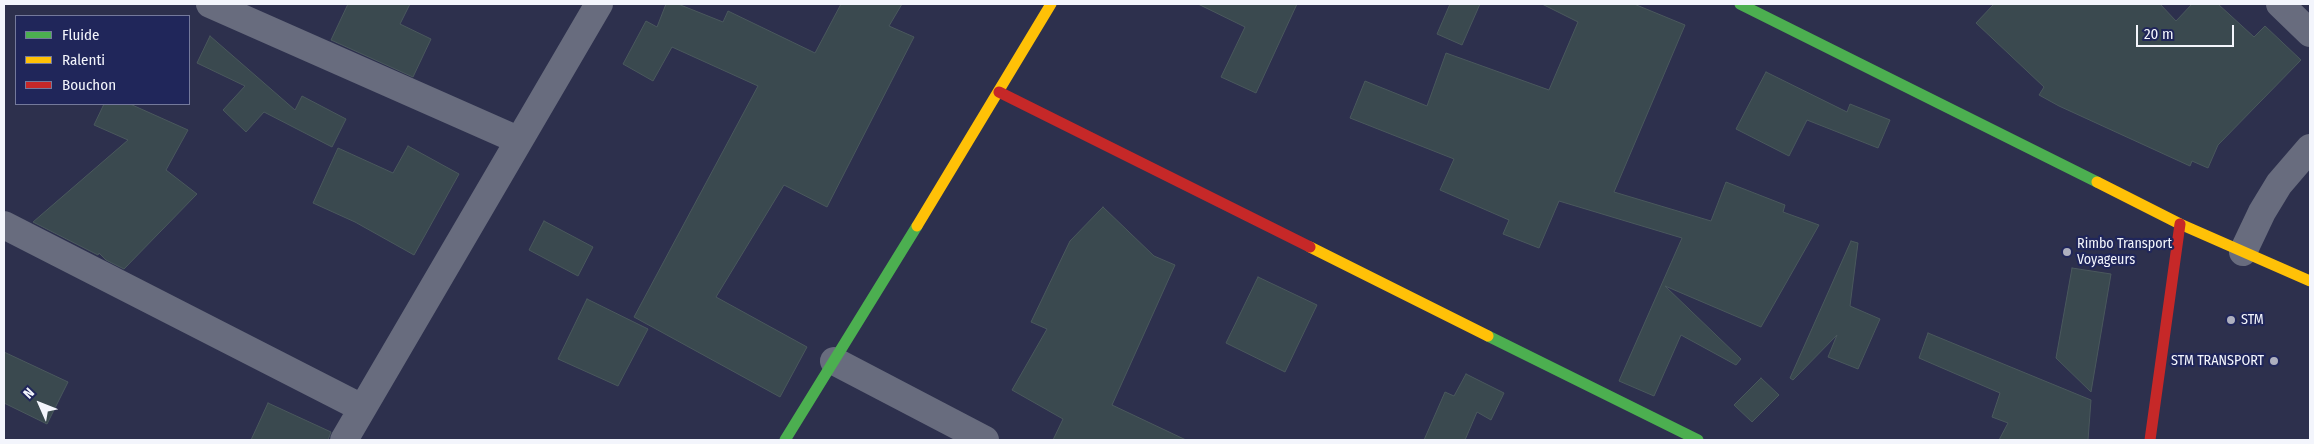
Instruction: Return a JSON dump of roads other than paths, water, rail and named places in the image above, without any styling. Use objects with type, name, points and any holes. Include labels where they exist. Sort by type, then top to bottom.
[{"type":"street","points":[[210,4],[518,140]]},
{"type":"street","points":[[344,440],[599,4]]},
{"type":"street","points":[[786,440],[1051,4]]},
{"type":"street","points":[[1740,4],[2180,224],[2310,281]]},
{"type":"street","points":[[2280,4],[2310,33]]},
{"type":"street","points":[[999,92],[1698,440]]},
{"type":"street","points":[[2243,252],[2262,212],[2279,184],[2310,148]]},
{"type":"street","points":[[2150,440],[2180,224]]},
{"type":"street","points":[[4,225],[362,408]]},
{"type":"street","points":[[834,360],[985,440]]},
{"type":"place","name":"Rimbo Transport Voyageurs","points":[[2067,252]]},
{"type":"place","name":"STM","points":[[2231,320]]},
{"type":"place","name":"STM TRANSPORT","points":[[2274,361]]}]
